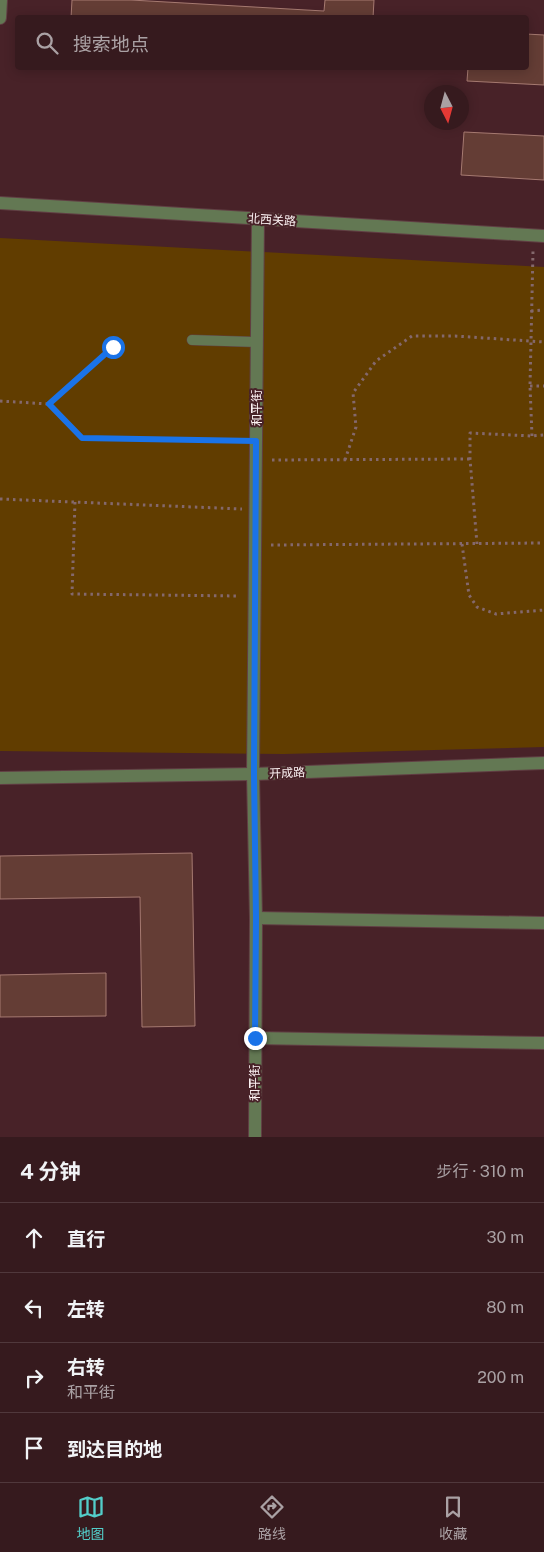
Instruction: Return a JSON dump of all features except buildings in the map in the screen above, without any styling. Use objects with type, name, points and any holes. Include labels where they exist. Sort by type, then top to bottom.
[{"type":"street","points":[[0,18],[1,0]]},
{"type":"street","name":"北西关路","points":[[0,203],[538,236]]},
{"type":"street","name":"和平街","points":[[255,1137],[256,918],[254,774],[258,219]]},
{"type":"street","name":"开成路","points":[[0,778],[254,774],[544,763]]},
{"type":"street","points":[[256,918],[544,923]]},
{"type":"street","points":[[255,1038],[544,1043]]},
{"type":"lane","points":[[192,340],[257,342]]},
{"type":"path","points":[[532,436],[530,386],[531,310],[538,236]]},
{"type":"path","points":[[531,310],[544,310]]},
{"type":"path","points":[[345,460],[356,427],[352,393],[376,361],[412,336],[455,336],[544,342]]},
{"type":"path","points":[[49,404],[113,347]]},
{"type":"path","points":[[530,386],[544,386]]},
{"type":"path","points":[[0,401],[49,404],[82,438],[256,441]]},
{"type":"path","points":[[477,544],[470,458],[470,433],[544,435]]},
{"type":"path","points":[[256,460],[470,458]]},
{"type":"path","points":[[0,499],[256,510]]},
{"type":"path","points":[[75,502],[72,594],[255,596]]},
{"type":"path","points":[[255,546],[544,543]]},
{"type":"path","points":[[462,544],[469,595],[477,607],[496,614],[544,610]]},
{"type":"shaded area","points":[[0,238],[544,267],[544,747],[284,754],[0,751]]},
{"type":"route","points":[[113,347],[49,404],[82,438],[256,441],[255,1038]]}]
